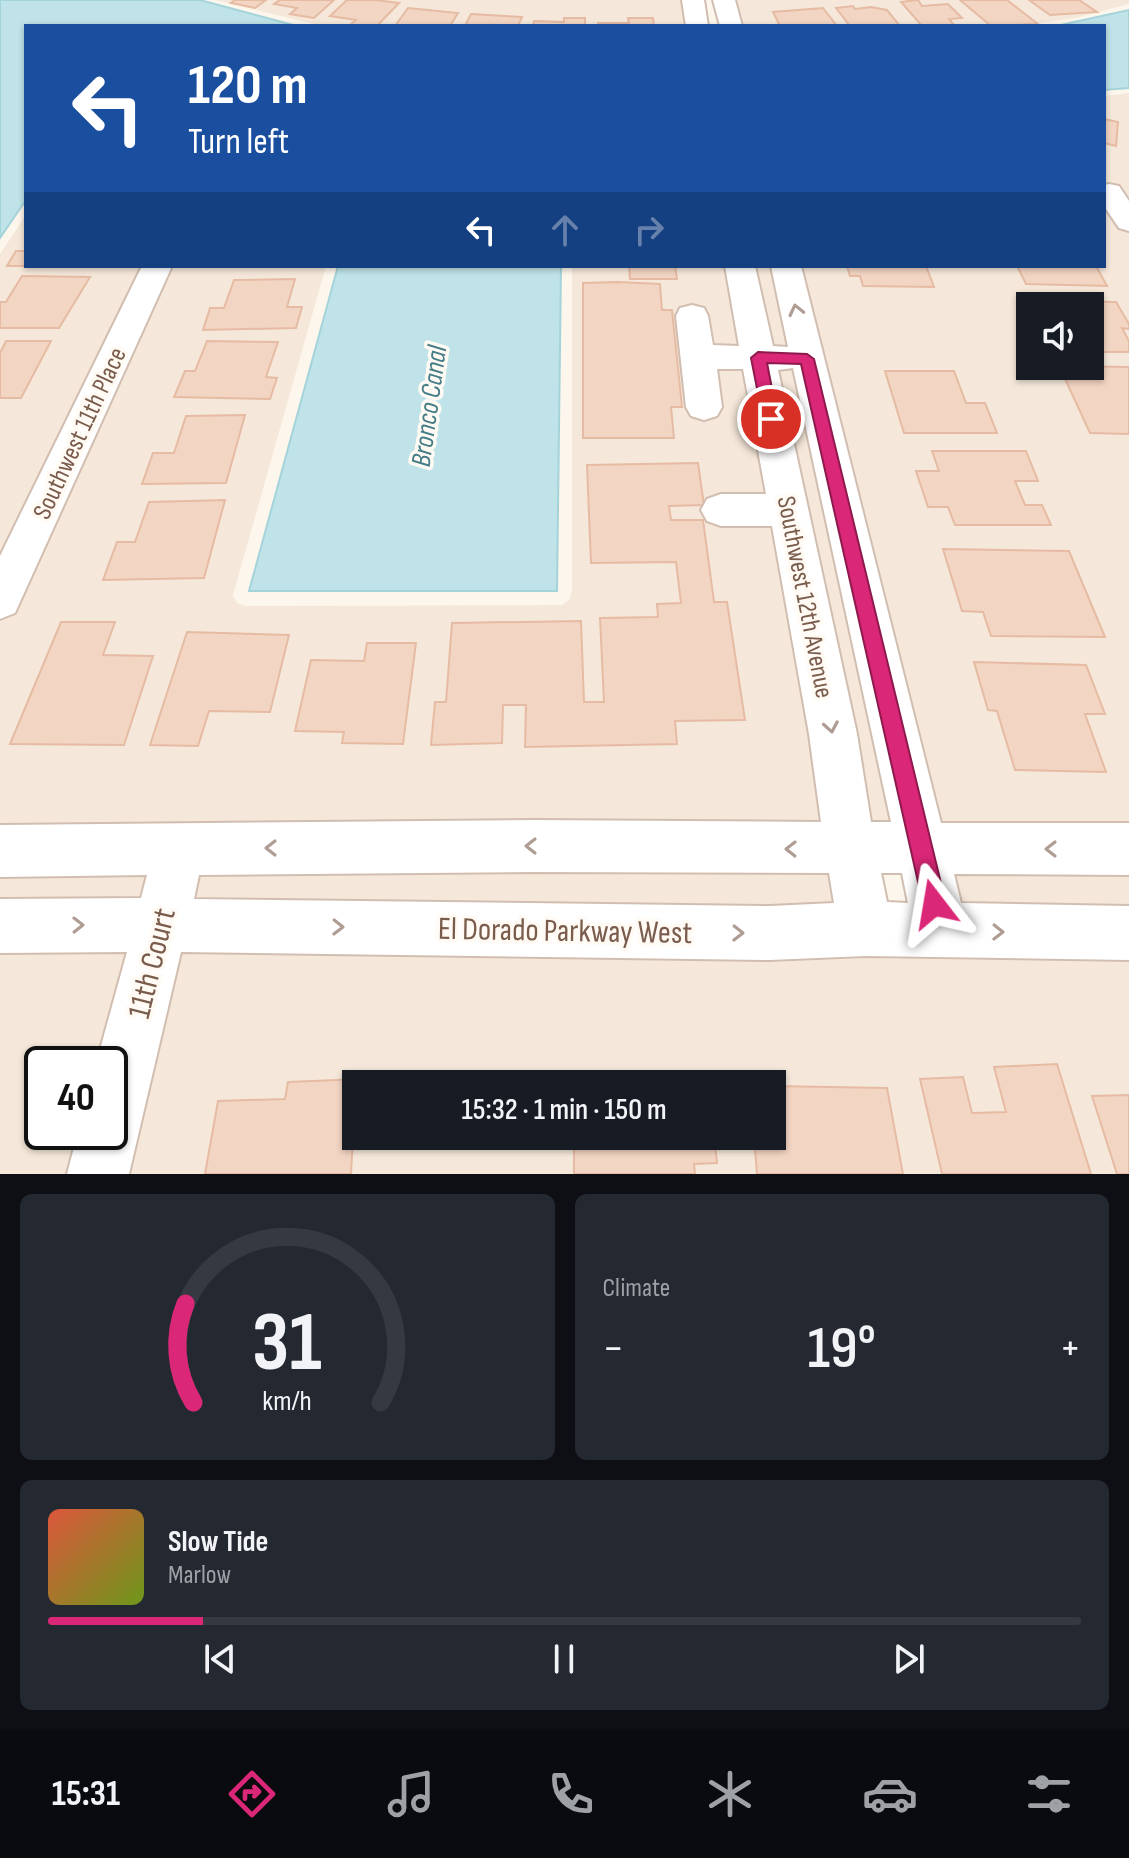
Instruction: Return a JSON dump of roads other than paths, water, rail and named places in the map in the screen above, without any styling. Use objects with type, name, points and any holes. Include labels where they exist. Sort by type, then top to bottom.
[{"type":"street","points":[[693,0],[697,24]]},
{"type":"street","points":[[724,0],[730,24]]},
{"type":"street","points":[[1109,192],[1129,222]]},
{"type":"street","name":"Southwest 11th Place","points":[[0,600],[156,268]]},
{"type":"street","name":"Southwest 12th Avenue","points":[[740,268],[833,734],[850,849],[866,929]]},
{"type":"street","name":"Southwest 12th Avenue","points":[[786,268],[941,931]]},
{"type":"street","points":[[692,316],[704,407]]},
{"type":"street","points":[[698,357],[807,359]]},
{"type":"street","points":[[721,510],[789,510]]},
{"type":"street","points":[[0,851],[533,846],[1129,849]]},
{"type":"street","name":"11th Court","points":[[128,1053],[180,849]]},
{"type":"street","name":"El Dorado Parkway West","points":[[0,926],[1129,933]]},
{"type":"street","points":[[98,1174],[104,1150]]},
{"type":"water","points":[[0,0],[200,0],[290,24],[24,24],[24,203],[0,238]]},
{"type":"water","points":[[1129,10],[1129,88],[1106,90],[1106,24],[1065,24]]},
{"type":"water","name":"Bronco Canal","points":[[337,268],[561,268],[557,591],[249,591]]}]
